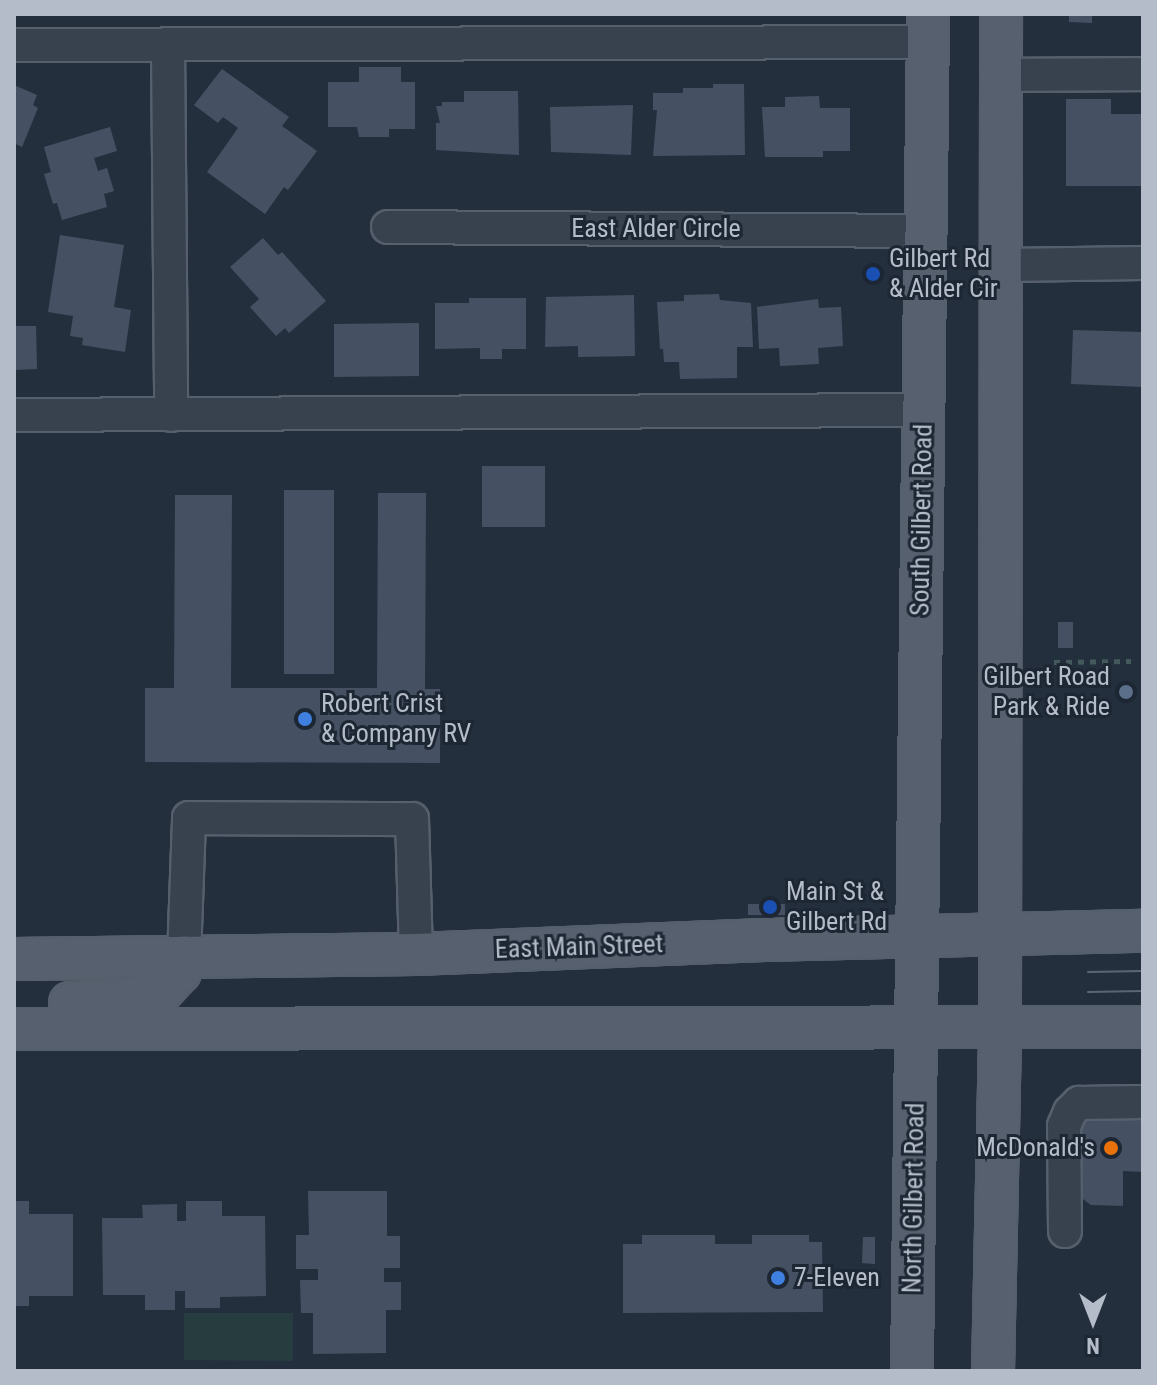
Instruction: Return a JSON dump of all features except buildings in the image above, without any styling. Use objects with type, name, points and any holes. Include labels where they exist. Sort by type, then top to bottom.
[{"type":"main road","points":[[993,1371],[1000,1025],[1001,14]]},
{"type":"main road","name":"South Gilbert Road","points":[[916,1025],[928,28]]},
{"type":"main road","name":"East Main Street","points":[[14,959],[416,954],[999,933],[1143,931]]},
{"type":"main road","points":[[14,1007],[141,999],[172,984],[184,957]]},
{"type":"main road","points":[[14,1029],[916,1025],[1143,1027]]},
{"type":"main road","name":"North Gilbert Road","points":[[912,1371],[916,1025]]},
{"type":"street","points":[[14,45],[168,45],[928,28]]},
{"type":"street","points":[[168,45],[171,415]]},
{"type":"street","points":[[1001,75],[1143,74]]},
{"type":"street","name":"East Alder Circle","points":[[388,227],[924,231]]},
{"type":"street","points":[[1003,265],[1143,263]]},
{"type":"street","points":[[14,415],[923,410]]},
{"type":"street","points":[[184,957],[189,818],[412,819],[416,954]]},
{"type":"street","points":[[1065,1231],[1064,1126],[1070,1112],[1079,1103],[1143,1102]]},
{"type":"path","points":[[1054,662],[1131,661]]},
{"type":"green space","points":[[184,1313],[293,1313],[293,1361],[184,1360]]},
{"type":"tram line","points":[[1088,972],[1143,971]]},
{"type":"tram line","points":[[1088,992],[1143,991]]},
{"type":"place","name":"Gilbert Rd & Alder Cir","points":[[873,274]]},
{"type":"place","name":"Gilbert Road Park & Ride","points":[[1126,692]]},
{"type":"place","name":"Robert Crist & Company RV","points":[[305,719]]},
{"type":"place","name":"Main St & Gilbert Rd","points":[[770,907]]},
{"type":"place","name":"McDonald's","points":[[1111,1148]]},
{"type":"place","name":"7-Eleven","points":[[778,1278]]}]
